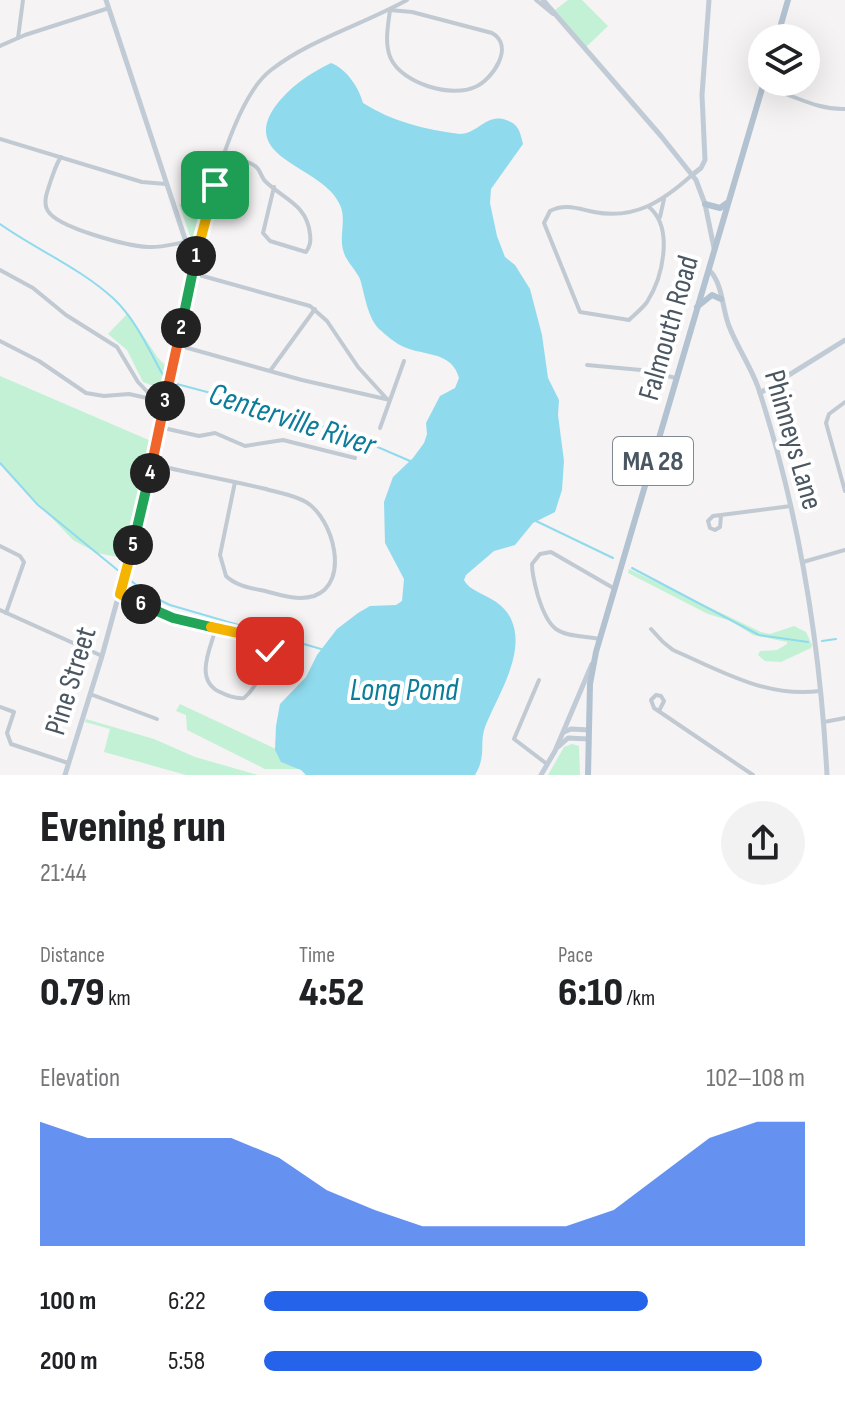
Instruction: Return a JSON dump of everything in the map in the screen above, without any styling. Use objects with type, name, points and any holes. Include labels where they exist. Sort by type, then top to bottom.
[{"type":"main road","points":[[106,0],[186,242],[192,273]]},
{"type":"main road","points":[[543,0],[692,175],[705,204],[714,249]]},
{"type":"main road","points":[[692,175],[705,160],[702,95],[709,0]]},
{"type":"main road","points":[[781,24],[788,0]]},
{"type":"main road","name":"Falmouth Road","points":[[588,775],[590,684],[596,652],[759,96]]},
{"type":"main road","points":[[705,204],[724,207],[730,196]]},
{"type":"main road","name":"Phinneys Lane","points":[[708,270],[716,278],[728,324],[760,393],[791,506],[803,562],[821,691],[827,775]]},
{"type":"main road","name":"Pine Street","points":[[65,775],[120,594],[192,273]]},
{"type":"main road","points":[[697,307],[709,296],[721,299]]},
{"type":"main road","points":[[760,393],[845,340]]},
{"type":"main road","points":[[541,775],[564,732],[596,652]]},
{"type":"main road","points":[[564,732],[571,729],[589,730]]},
{"type":"main road","points":[[555,751],[567,739],[588,739]]},
{"type":"street","points":[[18,38],[23,0]]},
{"type":"street","points":[[388,399],[365,375],[327,321],[306,303],[192,273],[225,154],[251,90],[268,72],[301,50],[407,0]]},
{"type":"street","points":[[536,0],[557,18]]},
{"type":"street","points":[[0,46],[109,8]]},
{"type":"street","points":[[390,10],[412,12],[492,33],[502,42],[503,50],[498,63],[480,85],[465,91],[441,88],[412,78],[396,67],[391,58],[387,39],[390,10]]},
{"type":"street","points":[[792,96],[818,107],[845,109]]},
{"type":"street","points":[[0,139],[142,182],[166,184]]},
{"type":"street","points":[[225,154],[256,167],[266,182],[274,187],[303,213],[310,238],[310,247],[306,252],[277,244],[265,237],[263,231],[274,187]]},
{"type":"street","points":[[61,157],[45,201],[46,208],[54,217],[80,229],[142,246],[186,242]]},
{"type":"street","points":[[664,197],[660,217],[665,242],[648,301],[629,320],[580,312],[544,223],[547,216],[557,208],[568,206],[615,215],[634,213],[649,207],[692,175]]},
{"type":"street","points":[[649,207],[660,217]]},
{"type":"street","points":[[0,270],[33,288],[66,315],[117,347],[138,382],[154,399]]},
{"type":"street","points":[[270,371],[315,309]]},
{"type":"street","points":[[0,341],[39,361],[86,393],[104,396],[129,394],[165,402]]},
{"type":"street","points":[[177,345],[361,395],[388,399]]},
{"type":"street","points":[[380,428],[404,361]]},
{"type":"street","points":[[587,365],[641,370],[677,378]]},
{"type":"street","points":[[845,402],[829,414],[826,423],[845,491]]},
{"type":"street","points":[[159,427],[199,436],[215,433],[245,446],[283,440],[355,458]]},
{"type":"street","points":[[151,464],[235,482],[291,496],[311,505],[329,534],[334,562],[331,578],[321,592],[310,597],[287,596],[240,585],[226,576],[220,555],[235,482]]},
{"type":"street","points":[[721,516],[791,506]]},
{"type":"street","points":[[0,546],[20,556],[24,564],[6,613]]},
{"type":"street","points":[[803,562],[845,550]]},
{"type":"street","points":[[600,639],[562,633],[549,624],[531,566],[540,554],[551,552],[615,589]]},
{"type":"street","points":[[120,594],[159,613],[266,639],[270,644],[264,665],[250,693],[244,698],[235,698],[216,690],[207,682],[205,667],[216,628]]},
{"type":"street","points":[[0,610],[102,656]]},
{"type":"street","points":[[651,629],[673,650],[753,686],[772,690],[821,691]]},
{"type":"street","points":[[539,680],[514,739],[547,764]]},
{"type":"street","points":[[90,694],[157,719]]},
{"type":"street","points":[[0,707],[14,712],[7,733],[11,744],[68,763]]},
{"type":"street","points":[[659,711],[753,775]]},
{"type":"street","points":[[824,722],[845,718]]},
{"type":"green space","points":[[568,0],[582,0],[608,26],[586,47],[555,10]]},
{"type":"green space","points":[[179,204],[206,210],[195,250]]},
{"type":"green space","points":[[128,313],[166,366],[159,388],[143,382],[127,350],[108,334]]},
{"type":"green space","points":[[0,376],[151,441],[123,558],[97,553],[73,540],[0,463]]},
{"type":"green space","points":[[629,569],[761,632],[770,634],[794,626],[806,632],[811,648],[781,662],[765,661],[758,655],[760,651],[777,650],[787,642],[753,635],[731,621],[708,614],[628,573]]},
{"type":"green space","points":[[180,704],[278,750],[302,766],[300,769],[265,769],[187,730],[186,715],[176,711]]},
{"type":"green space","points":[[86,719],[258,775],[186,775],[104,752],[110,729],[85,722]]},
{"type":"green space","points":[[572,744],[579,746],[580,775],[548,775],[564,747]]},
{"type":"water","name":"Long Pond","points":[[331,63],[352,80],[363,103],[385,115],[422,127],[460,134],[493,119],[506,120],[516,126],[523,144],[491,189],[490,203],[505,257],[515,265],[530,289],[542,335],[548,378],[559,400],[564,461],[562,490],[555,512],[533,523],[515,545],[494,551],[464,580],[506,611],[515,632],[513,660],[485,727],[481,761],[475,775],[306,775],[281,762],[275,750],[280,704],[306,677],[317,655],[337,629],[370,606],[396,605],[402,601],[404,579],[385,543],[384,502],[393,477],[424,443],[426,423],[440,396],[455,388],[459,378],[455,369],[444,359],[401,346],[379,329],[369,312],[360,279],[344,253],[340,205],[331,192],[288,161],[268,140],[266,125],[274,108],[300,82]]},
{"type":"waterway","name":"Centerville River","points":[[0,224],[87,278],[114,299],[136,326],[164,377]]},
{"type":"waterway","name":"Centerville River","points":[[173,383],[293,417],[410,461]]},
{"type":"waterway","points":[[0,463],[38,505],[120,572]]},
{"type":"waterway","name":"Centerville River","points":[[536,521],[613,558]]},
{"type":"waterway","name":"Centerville River","points":[[632,568],[759,635],[808,642]]},
{"type":"waterway","points":[[130,580],[149,595],[170,605],[321,649]]},
{"type":"waterway","name":"Centerville River","points":[[822,641],[836,639]]},
{"type":"route","points":[[215,185],[192,273],[143,504],[120,594],[173,618],[266,639],[270,651]]}]
